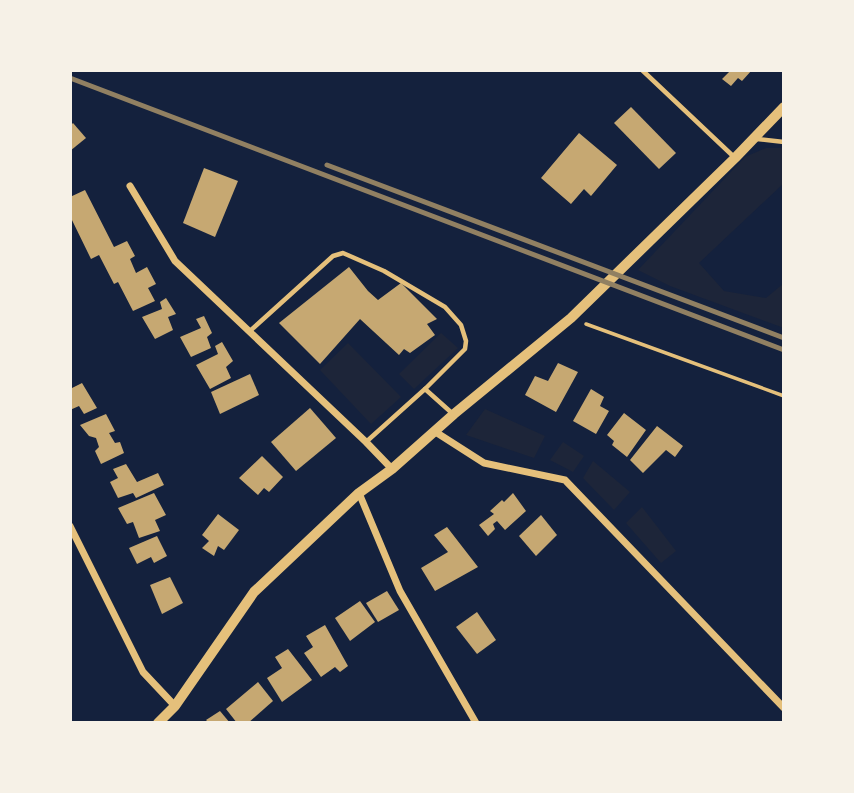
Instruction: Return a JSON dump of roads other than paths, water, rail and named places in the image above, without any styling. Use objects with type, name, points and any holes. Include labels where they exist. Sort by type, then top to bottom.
[{"type":"street","points":[[158,723],[175,706],[254,592],[359,493],[392,469],[571,318],[784,107]]},
{"type":"street","points":[[130,186],[175,261],[392,469]]},
{"type":"street","points":[[434,431],[484,463],[565,480],[784,708]]},
{"type":"street","points":[[359,493],[400,591],[476,723]]},
{"type":"street","points":[[70,526],[143,672],[175,706]]},
{"type":"lane","points":[[642,70],[735,158]]},
{"type":"lane","points":[[753,139],[784,142]]},
{"type":"lane","points":[[249,332],[333,256],[343,253],[384,271],[445,307],[461,325],[466,341],[465,349],[366,442]]},
{"type":"lane","points":[[425,389],[454,414]]},
{"type":"railway","points":[[70,78],[784,350]]},
{"type":"railway","points":[[327,165],[784,338]]}]
